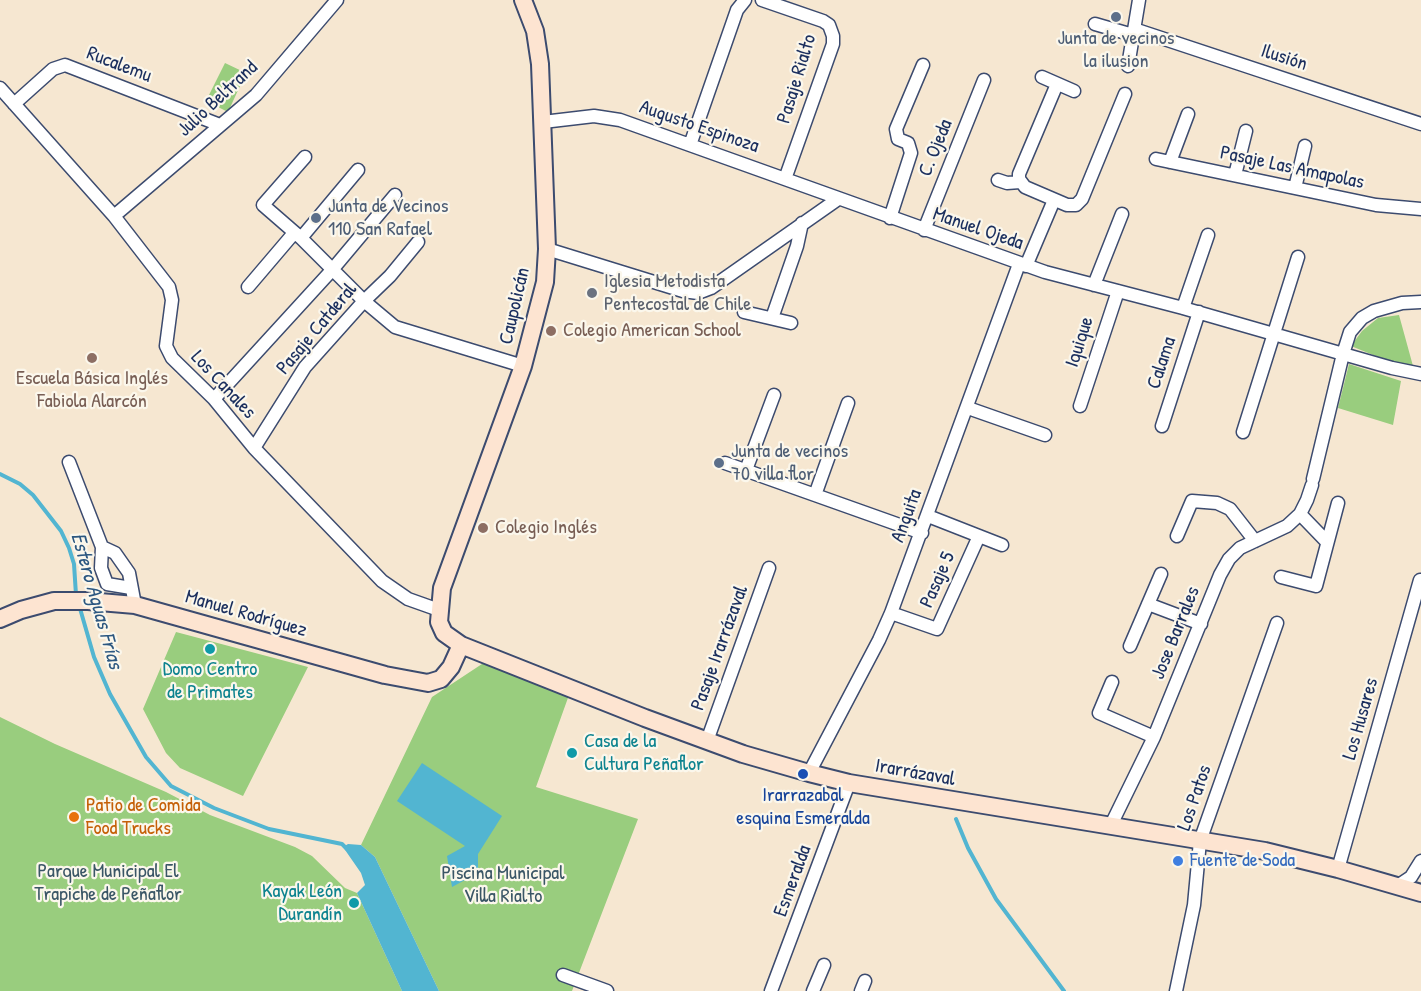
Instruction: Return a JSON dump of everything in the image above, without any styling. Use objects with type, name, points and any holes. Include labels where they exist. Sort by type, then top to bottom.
[{"type":"main road","name":"Caupolicán","points":[[439,610],[448,568],[523,366],[544,282],[548,249],[538,47],[524,0]]},
{"type":"main road","name":"Manuel Rodríguez","points":[[0,619],[21,610],[54,601],[135,605],[385,675],[428,683],[441,679],[451,667],[461,645]]},
{"type":"main road","name":"Irarrázaval","points":[[439,610],[439,622],[444,633],[461,645],[743,754],[849,783],[1265,851],[1399,885],[1421,893]]},
{"type":"street","name":"Julio Beltrand","points":[[114,216],[256,95],[337,0]]},
{"type":"street","points":[[690,145],[736,10],[745,0]]},
{"type":"street","name":"Pasaje Rialto","points":[[762,0],[823,21],[829,26],[833,36],[833,44],[785,179]]},
{"type":"street","points":[[1128,66],[1139,0]]},
{"type":"street","name":"Ilusión","points":[[1095,24],[1133,32],[1421,124]]},
{"type":"street","name":"Rucalemu","points":[[14,104],[53,69],[65,65],[220,125]]},
{"type":"street","points":[[890,218],[911,153],[908,143],[898,139],[896,129],[923,65]]},
{"type":"street","points":[[1042,78],[1074,91]]},
{"type":"street","name":"C. Ojeda","points":[[924,230],[984,80]]},
{"type":"street","points":[[1057,84],[1019,174],[1020,182],[1025,187],[1072,206],[1082,199],[1125,94]]},
{"type":"street","name":"Los Canales","points":[[0,88],[114,216],[169,287],[172,300],[166,346],[172,358],[214,399],[254,448],[382,581],[408,599],[439,610]]},
{"type":"street","points":[[1170,162],[1188,114]]},
{"type":"street","name":"Augusto Espinoza","points":[[543,122],[594,116],[612,118],[838,199]]},
{"type":"street","points":[[1235,175],[1246,131]]},
{"type":"street","points":[[1295,188],[1305,146]]},
{"type":"street","points":[[305,157],[263,205],[364,301],[395,327],[523,366]]},
{"type":"street","name":"Pasaje Las Amapolas","points":[[1156,159],[1376,205],[1421,209]]},
{"type":"street","points":[[248,287],[358,170]]},
{"type":"street","points":[[998,180],[1007,183],[1020,182]]},
{"type":"street","points":[[214,399],[332,270],[395,195]]},
{"type":"street","points":[[548,249],[683,291],[698,292],[711,288],[838,199]]},
{"type":"street","name":"Manuel Ojeda","points":[[838,199],[1022,265],[1184,308],[1392,368],[1421,374]]},
{"type":"street","name":"Anguita","points":[[809,773],[894,607],[1022,265],[1054,200]]},
{"type":"street","points":[[1094,285],[1122,214]]},
{"type":"street","points":[[772,318],[797,246],[802,224]]},
{"type":"street","points":[[1184,308],[1208,235]]},
{"type":"street","name":"Pasaje Catderal","points":[[254,448],[306,367],[364,301],[390,276],[418,242]]},
{"type":"street","points":[[1243,432],[1298,257]]},
{"type":"street","name":"Iquique","points":[[1080,406],[1118,291]]},
{"type":"street","points":[[1327,543],[1300,514],[1307,501],[1350,332],[1367,314],[1391,305],[1421,302]]},
{"type":"street","points":[[744,312],[791,323]]},
{"type":"street","name":"Calama","points":[[1162,426],[1198,312]]},
{"type":"street","points":[[746,470],[774,395]]},
{"type":"street","points":[[815,495],[848,403]]},
{"type":"street","points":[[968,408],[1045,435]]},
{"type":"street","points":[[69,462],[102,547],[101,568],[106,584],[131,588]]},
{"type":"street","points":[[726,463],[922,533]]},
{"type":"street","points":[[1177,536],[1192,501],[1217,503],[1230,509],[1255,541]]},
{"type":"street","points":[[1281,577],[1316,586],[1338,503]]},
{"type":"street","name":"Jose Barrales","points":[[1110,827],[1154,737],[1220,575],[1229,559],[1240,548],[1287,526],[1300,514]]},
{"type":"street","name":"Pasaje 5","points":[[928,516],[1002,545]]},
{"type":"street","name":"Pasaje 5","points":[[894,607],[937,629],[979,536]]},
{"type":"street","points":[[102,547],[115,553],[129,573],[135,605]]},
{"type":"street","name":"Pasaje Irarrázaval","points":[[707,741],[769,568]]},
{"type":"street","points":[[1130,646],[1161,574]]},
{"type":"street","name":"Los Husares","points":[[1338,869],[1420,580]]},
{"type":"street","points":[[1148,604],[1201,624]]},
{"type":"street","name":"Los Patos","points":[[1176,991],[1194,906],[1200,841],[1277,623]]},
{"type":"street","points":[[1112,682],[1099,713],[1154,737]]},
{"type":"street","name":"Esmeralda","points":[[771,991],[849,783]]},
{"type":"street","points":[[1399,885],[1411,877],[1421,861]]},
{"type":"street","points":[[813,991],[824,965]]},
{"type":"street","points":[[563,975],[603,989]]},
{"type":"green space","points":[[225,63],[246,73],[228,112],[206,101]]},
{"type":"green space","points":[[1399,315],[1413,366],[1383,359],[1351,346],[1362,331],[1378,318]]},
{"type":"green space","points":[[1349,364],[1401,381],[1393,425],[1338,408]]},
{"type":"green space","points":[[176,632],[308,667],[243,796],[180,768],[166,753],[143,709]]},
{"type":"green space","name":"Piscina Municipal Villa Rialto","points":[[485,662],[569,695],[536,787],[638,819],[572,991],[439,991],[375,857],[361,845],[432,697]]},
{"type":"green space","name":"Parque Municipal El Trapiche de Peñaflor","points":[[0,717],[55,744],[166,792],[210,815],[295,847],[312,856],[345,888],[357,893],[402,991],[0,991]]},
{"type":"water","points":[[422,763],[502,816],[478,854],[478,873],[452,887],[447,856],[465,846],[397,801]]},
{"type":"water","points":[[348,844],[361,845],[375,857],[439,991],[402,991],[357,893],[365,885],[361,873],[343,847]]},
{"type":"waterway","name":"Estero Aguas Frías","points":[[0,474],[20,484],[33,495],[61,531],[74,564],[76,595]]},
{"type":"waterway","name":"Estero Aguas Frías","points":[[79,605],[94,657],[110,694],[146,757],[171,786],[214,808],[269,829],[342,844],[347,849]]},
{"type":"waterway","points":[[956,819],[968,848],[996,899],[1064,991]]},
{"type":"place","name":"Junta de vecinos la ilusion","points":[[1116,17]]},
{"type":"place","name":"Junta de Vecinos 110 San Rafael","points":[[316,218]]},
{"type":"place","name":"Iglesia Metodista Pentecostal de Chile","points":[[592,293]]},
{"type":"place","name":"Colegio American School","points":[[551,331]]},
{"type":"place","name":"Escuela Básica Inglés Fabiola Alarcón","points":[[92,358]]},
{"type":"place","name":"Junta de vecinos 70 villa flor","points":[[719,463]]},
{"type":"place","name":"Colegio Inglés","points":[[483,528]]},
{"type":"place","name":"Domo Centro de Primates","points":[[210,649]]},
{"type":"place","name":"Casa de la Cultura Peñaflor","points":[[572,753]]},
{"type":"place","name":"Irarrazabal esquina Esmeralda","points":[[803,774]]},
{"type":"place","name":"Patio de Comida Food Trucks","points":[[74,817]]},
{"type":"place","name":"Fuente de Soda","points":[[1178,861]]},
{"type":"place","name":"Kayak León Durandín","points":[[354,903]]}]
